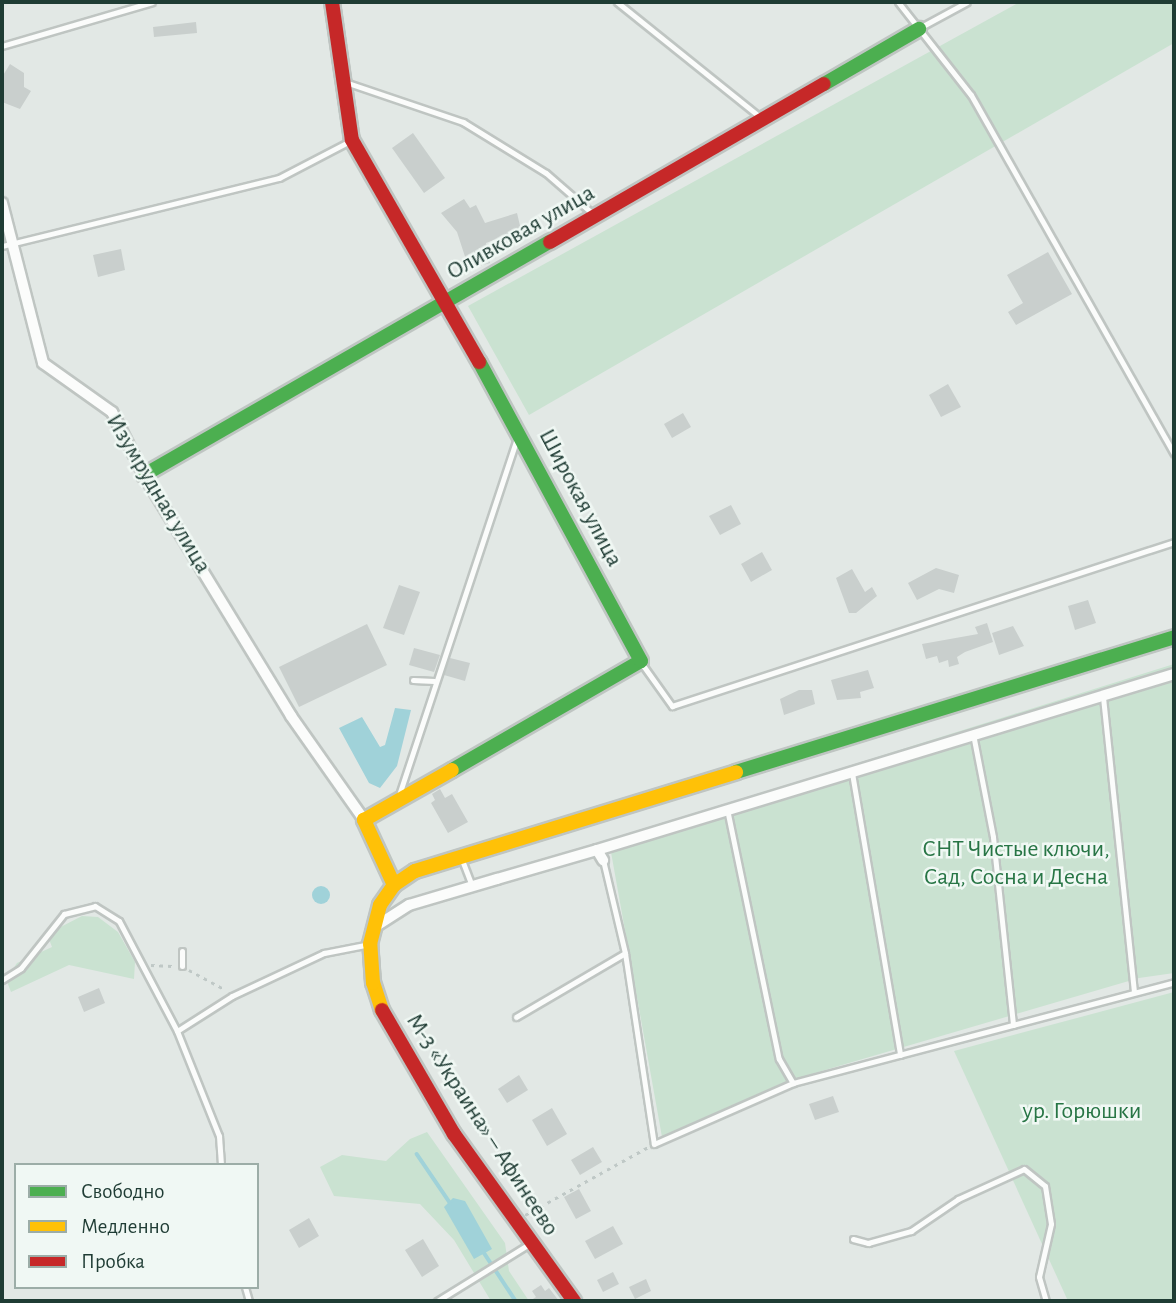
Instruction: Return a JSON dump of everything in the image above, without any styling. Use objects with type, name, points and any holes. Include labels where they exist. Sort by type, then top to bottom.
[{"type":"street","name":"Широкая улица","points":[[332,2],[352,140],[519,432],[640,661]]},
{"type":"street","name":"Оливковая улица","points":[[145,475],[919,29]]},
{"type":"street","name":"Изумрудная улица","points":[[2,204],[6,245],[43,363],[112,412],[145,475],[291,716],[364,820]]},
{"type":"street","points":[[640,661],[364,820],[394,885],[415,871],[1174,637]]},
{"type":"street","points":[[373,928],[409,905],[472,886],[600,855],[727,809],[1174,674]]},
{"type":"street","name":"М-3 «Украина» – Афинеево","points":[[394,885],[380,905],[370,944],[373,983],[385,1017],[454,1134],[529,1244],[574,1301]]},
{"type":"lane","points":[[2,46],[152,2]]},
{"type":"lane","points":[[617,2],[763,119]]},
{"type":"lane","points":[[898,2],[971,94],[1174,454]]},
{"type":"lane","points":[[919,29],[967,2]]},
{"type":"lane","points":[[344,82],[463,122],[546,173],[595,216]]},
{"type":"lane","points":[[6,245],[279,178],[352,140]]},
{"type":"lane","points":[[397,801],[434,681],[519,432]]},
{"type":"lane","points":[[640,661],[672,706],[1174,542]]},
{"type":"lane","points":[[413,681],[434,681]]},
{"type":"lane","points":[[1102,694],[1135,992]]},
{"type":"lane","points":[[973,734],[993,837],[1013,1025]]},
{"type":"lane","points":[[852,773],[901,1055]]},
{"type":"lane","points":[[727,809],[779,1059],[793,1083]]},
{"type":"lane","points":[[600,855],[625,953],[654,1144],[793,1083],[1174,982]]},
{"type":"lane","points":[[461,857],[472,886]]},
{"type":"lane","points":[[2,980],[22,968],[64,914],[95,906],[119,921],[177,1031],[219,1136],[222,1163]]},
{"type":"lane","points":[[177,1031],[235,995],[324,953],[370,944]]},
{"type":"lane","points":[[182,951],[182,966]]},
{"type":"lane","points":[[516,1017],[625,953]]},
{"type":"lane","points":[[853,1238],[868,1243],[911,1231],[958,1199],[1024,1169],[1045,1186],[1051,1224],[1038,1278],[1046,1301]]},
{"type":"lane","points":[[437,1301],[529,1244]]},
{"type":"path","points":[[144,964],[182,966],[235,995]]},
{"type":"path","points":[[515,1223],[654,1144]]},
{"type":"green space","points":[[1020,2],[1174,2],[1174,43],[529,415],[468,306]]},
{"type":"green space","name":"СНТ Чистые ключи, Сад, Сосна и Десна","points":[[1174,664],[1174,973],[1139,978],[791,1080],[662,1137],[609,841]]},
{"type":"green space","points":[[82,916],[98,917],[118,932],[135,962],[134,979],[69,965],[11,992],[6,979],[17,963],[52,947],[47,934]]},
{"type":"green space","name":"ур. Горюшки","points":[[1174,992],[1174,1301],[1068,1301],[954,1051]]},
{"type":"green space","points":[[427,1132],[505,1243],[509,1271],[529,1301],[491,1301],[454,1240],[420,1204],[334,1196],[320,1167],[342,1155],[386,1161],[410,1139]]},
{"type":"water","points":[[395,708],[411,710],[397,766],[380,788],[369,783],[339,728],[362,717],[380,747],[385,745]]},
{"type":"water","points":[[317,886],[325,886],[330,895],[328,902],[317,904],[312,899],[312,891]]},
{"type":"water","points":[[453,1198],[465,1201],[492,1249],[474,1259],[444,1207]]},
{"type":"building","points":[[196,22],[197,33],[154,37],[153,27]]},
{"type":"building","points":[[10,64],[24,73],[24,87],[31,91],[20,109],[2,102],[2,77]]},
{"type":"building","points":[[413,133],[445,178],[424,193],[392,148]]},
{"type":"building","points":[[464,199],[470,208],[476,205],[485,223],[517,213],[521,230],[486,243],[490,263],[469,269],[457,232],[441,213]]},
{"type":"building","points":[[121,249],[125,270],[98,277],[93,255]]},
{"type":"building","points":[[1048,252],[1072,294],[1016,325],[1008,312],[1023,303],[1007,275]]},
{"type":"building","points":[[948,384],[961,407],[941,417],[929,395]]},
{"type":"building","points":[[683,413],[691,427],[672,438],[664,424]]},
{"type":"building","points":[[731,505],[741,524],[720,535],[709,516]]},
{"type":"building","points":[[762,552],[772,570],[751,582],[741,564]]},
{"type":"building","points":[[936,568],[959,575],[954,593],[939,589],[917,600],[908,583]]},
{"type":"building","points":[[852,569],[865,592],[872,587],[877,596],[856,613],[849,613],[836,578]]},
{"type":"building","points":[[399,585],[420,592],[404,635],[383,628]]},
{"type":"building","points":[[1088,600],[1096,623],[1075,630],[1068,606]]},
{"type":"building","points":[[987,623],[993,642],[957,657],[959,664],[949,667],[948,660],[939,663],[937,656],[926,659],[922,644],[978,634],[975,627]]},
{"type":"building","points":[[367,624],[387,665],[299,707],[279,667]]},
{"type":"building","points":[[1013,626],[1024,646],[999,655],[992,633]]},
{"type":"building","points":[[414,648],[440,655],[434,672],[409,665]]},
{"type":"building","points":[[450,658],[470,663],[465,681],[444,675]]},
{"type":"building","points":[[868,670],[874,688],[860,692],[861,698],[837,700],[831,680]]},
{"type":"building","points":[[799,690],[812,690],[815,704],[784,715],[780,699]]},
{"type":"building","points":[[440,789],[445,798],[452,794],[468,822],[448,833],[431,803],[435,800],[432,794]]},
{"type":"building","points":[[99,988],[105,1003],[84,1012],[78,997]]},
{"type":"building","points":[[519,1075],[528,1090],[507,1103],[498,1089]]},
{"type":"building","points":[[833,1096],[839,1112],[815,1120],[809,1104]]},
{"type":"building","points":[[552,1108],[567,1134],[547,1146],[532,1120]]},
{"type":"building","points":[[593,1147],[602,1162],[580,1175],[571,1160]]},
{"type":"building","points":[[579,1189],[591,1211],[576,1219],[564,1197]]},
{"type":"building","points":[[309,1218],[319,1236],[299,1248],[289,1230]]},
{"type":"building","points":[[613,1226],[623,1244],[595,1259],[585,1241]]},
{"type":"building","points":[[423,1239],[439,1266],[422,1277],[405,1250]]},
{"type":"building","points":[[613,1272],[619,1284],[603,1292],[597,1280]]},
{"type":"building","points":[[646,1279],[651,1291],[635,1299],[629,1287]]},
{"type":"building","points":[[541,1285],[545,1291],[549,1288],[559,1301],[530,1301],[536,1297],[532,1291]]},
{"type":"waterway","points":[[417,1154],[451,1204]]},
{"type":"waterway","points":[[483,1251],[516,1301]]},
{"type":"traffic: fast","points":[[824,84],[919,29]]},
{"type":"traffic: fast","points":[[144,475],[550,242]]},
{"type":"traffic: fast","points":[[452,770],[641,661],[479,362]]},
{"type":"traffic: fast","points":[[736,772],[1174,637]]},
{"type":"traffic: slow","points":[[394,885],[364,820],[452,770]]},
{"type":"traffic: slow","points":[[382,1010],[373,983],[370,944],[380,905],[394,885],[415,871],[736,772]]},
{"type":"traffic: jam","points":[[332,2],[352,140],[479,362]]},
{"type":"traffic: jam","points":[[550,242],[824,84]]},
{"type":"traffic: jam","points":[[382,1010],[454,1134],[574,1301]]}]
